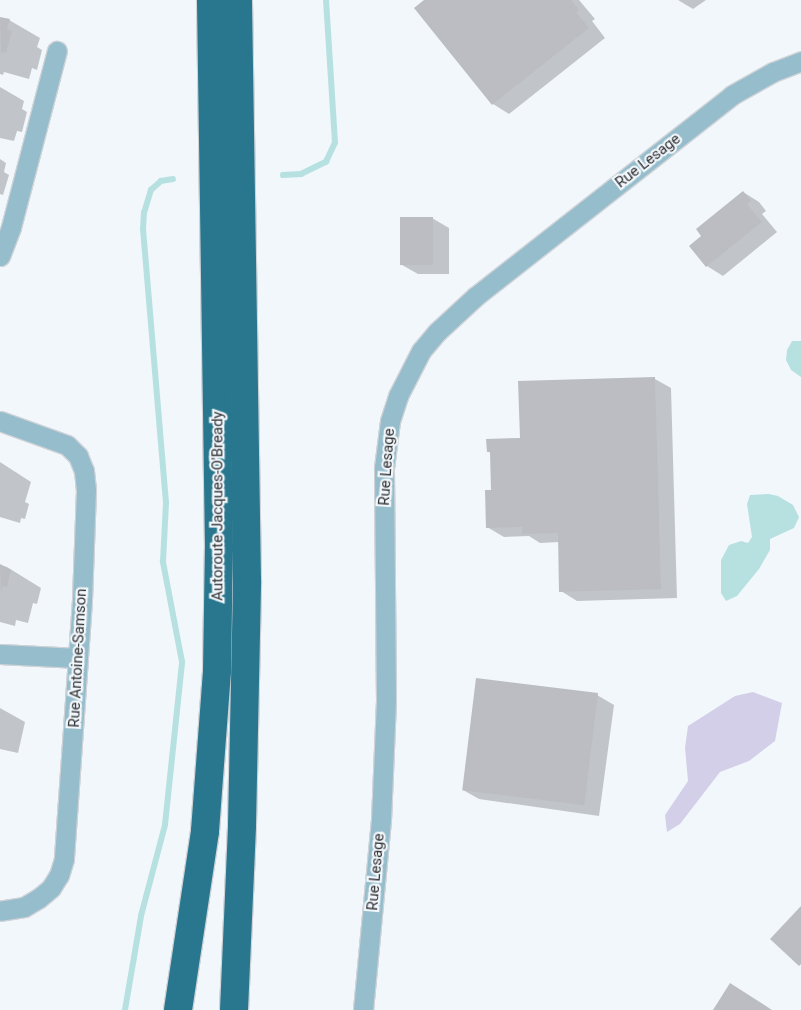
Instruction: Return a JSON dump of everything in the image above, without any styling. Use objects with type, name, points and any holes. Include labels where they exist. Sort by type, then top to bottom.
[{"type":"highway","name":"Autoroute Jacques-O'Bready","points":[[178,1010],[206,831],[213,748],[216,671],[219,538],[211,0]]},
{"type":"highway","name":"Autoroute Jacques-O'Bready","points":[[234,1010],[241,864],[247,589],[238,0]]},
{"type":"street","points":[[0,256],[11,227],[57,51]]},
{"type":"street","name":"Rue Lesage","points":[[363,1010],[381,820],[386,711],[384,468],[390,421],[398,396],[421,351],[437,332],[476,296],[732,95],[773,72],[801,61]]},
{"type":"street","name":"Rue Antoine-Samson","points":[[0,421],[67,445],[78,456],[84,471],[86,490],[78,658],[66,842],[59,875],[51,888],[39,898],[24,906],[0,911]]},
{"type":"street","points":[[0,654],[78,658]]},
{"type":"shaded area","points":[[753,692],[782,703],[775,741],[749,761],[720,772],[680,824],[667,832],[665,815],[688,781],[685,748],[688,726],[735,696]]},
{"type":"water","points":[[792,341],[801,341],[801,377],[791,370],[786,360],[787,350]]},
{"type":"water","points":[[769,494],[778,496],[793,505],[799,517],[794,528],[770,539],[770,550],[759,569],[737,596],[726,601],[721,593],[721,560],[729,545],[741,541],[748,543],[752,537],[747,504],[750,495]]},
{"type":"building","points":[[424,0],[571,0],[579,10],[576,12],[589,28],[492,105],[414,8]]},
{"type":"building","points":[[0,17],[10,19],[7,29],[12,31],[6,53],[2,52],[1,56]]},
{"type":"building","points":[[743,191],[751,201],[747,204],[762,222],[706,267],[689,246],[701,236],[696,229]]},
{"type":"building","points":[[400,217],[433,217],[433,265],[400,265]]},
{"type":"building","points":[[655,377],[661,589],[559,592],[558,533],[522,534],[522,527],[486,528],[485,490],[491,490],[490,452],[487,452],[486,439],[520,438],[518,381]]},
{"type":"building","points":[[0,564],[11,570],[7,587],[2,586],[1,593]]},
{"type":"building","points":[[476,678],[598,693],[584,805],[462,790]]},
{"type":"building","points":[[801,906],[801,964],[799,966],[770,939]]},
{"type":"building","points":[[730,983],[772,1010],[713,1010]]},
{"type":"waterway","points":[[283,175],[301,174],[326,162],[335,143],[326,0]]},
{"type":"waterway","points":[[125,1010],[141,916],[165,825],[182,662],[163,562],[166,503],[143,230],[144,213],[151,190],[161,181],[173,179]]}]
